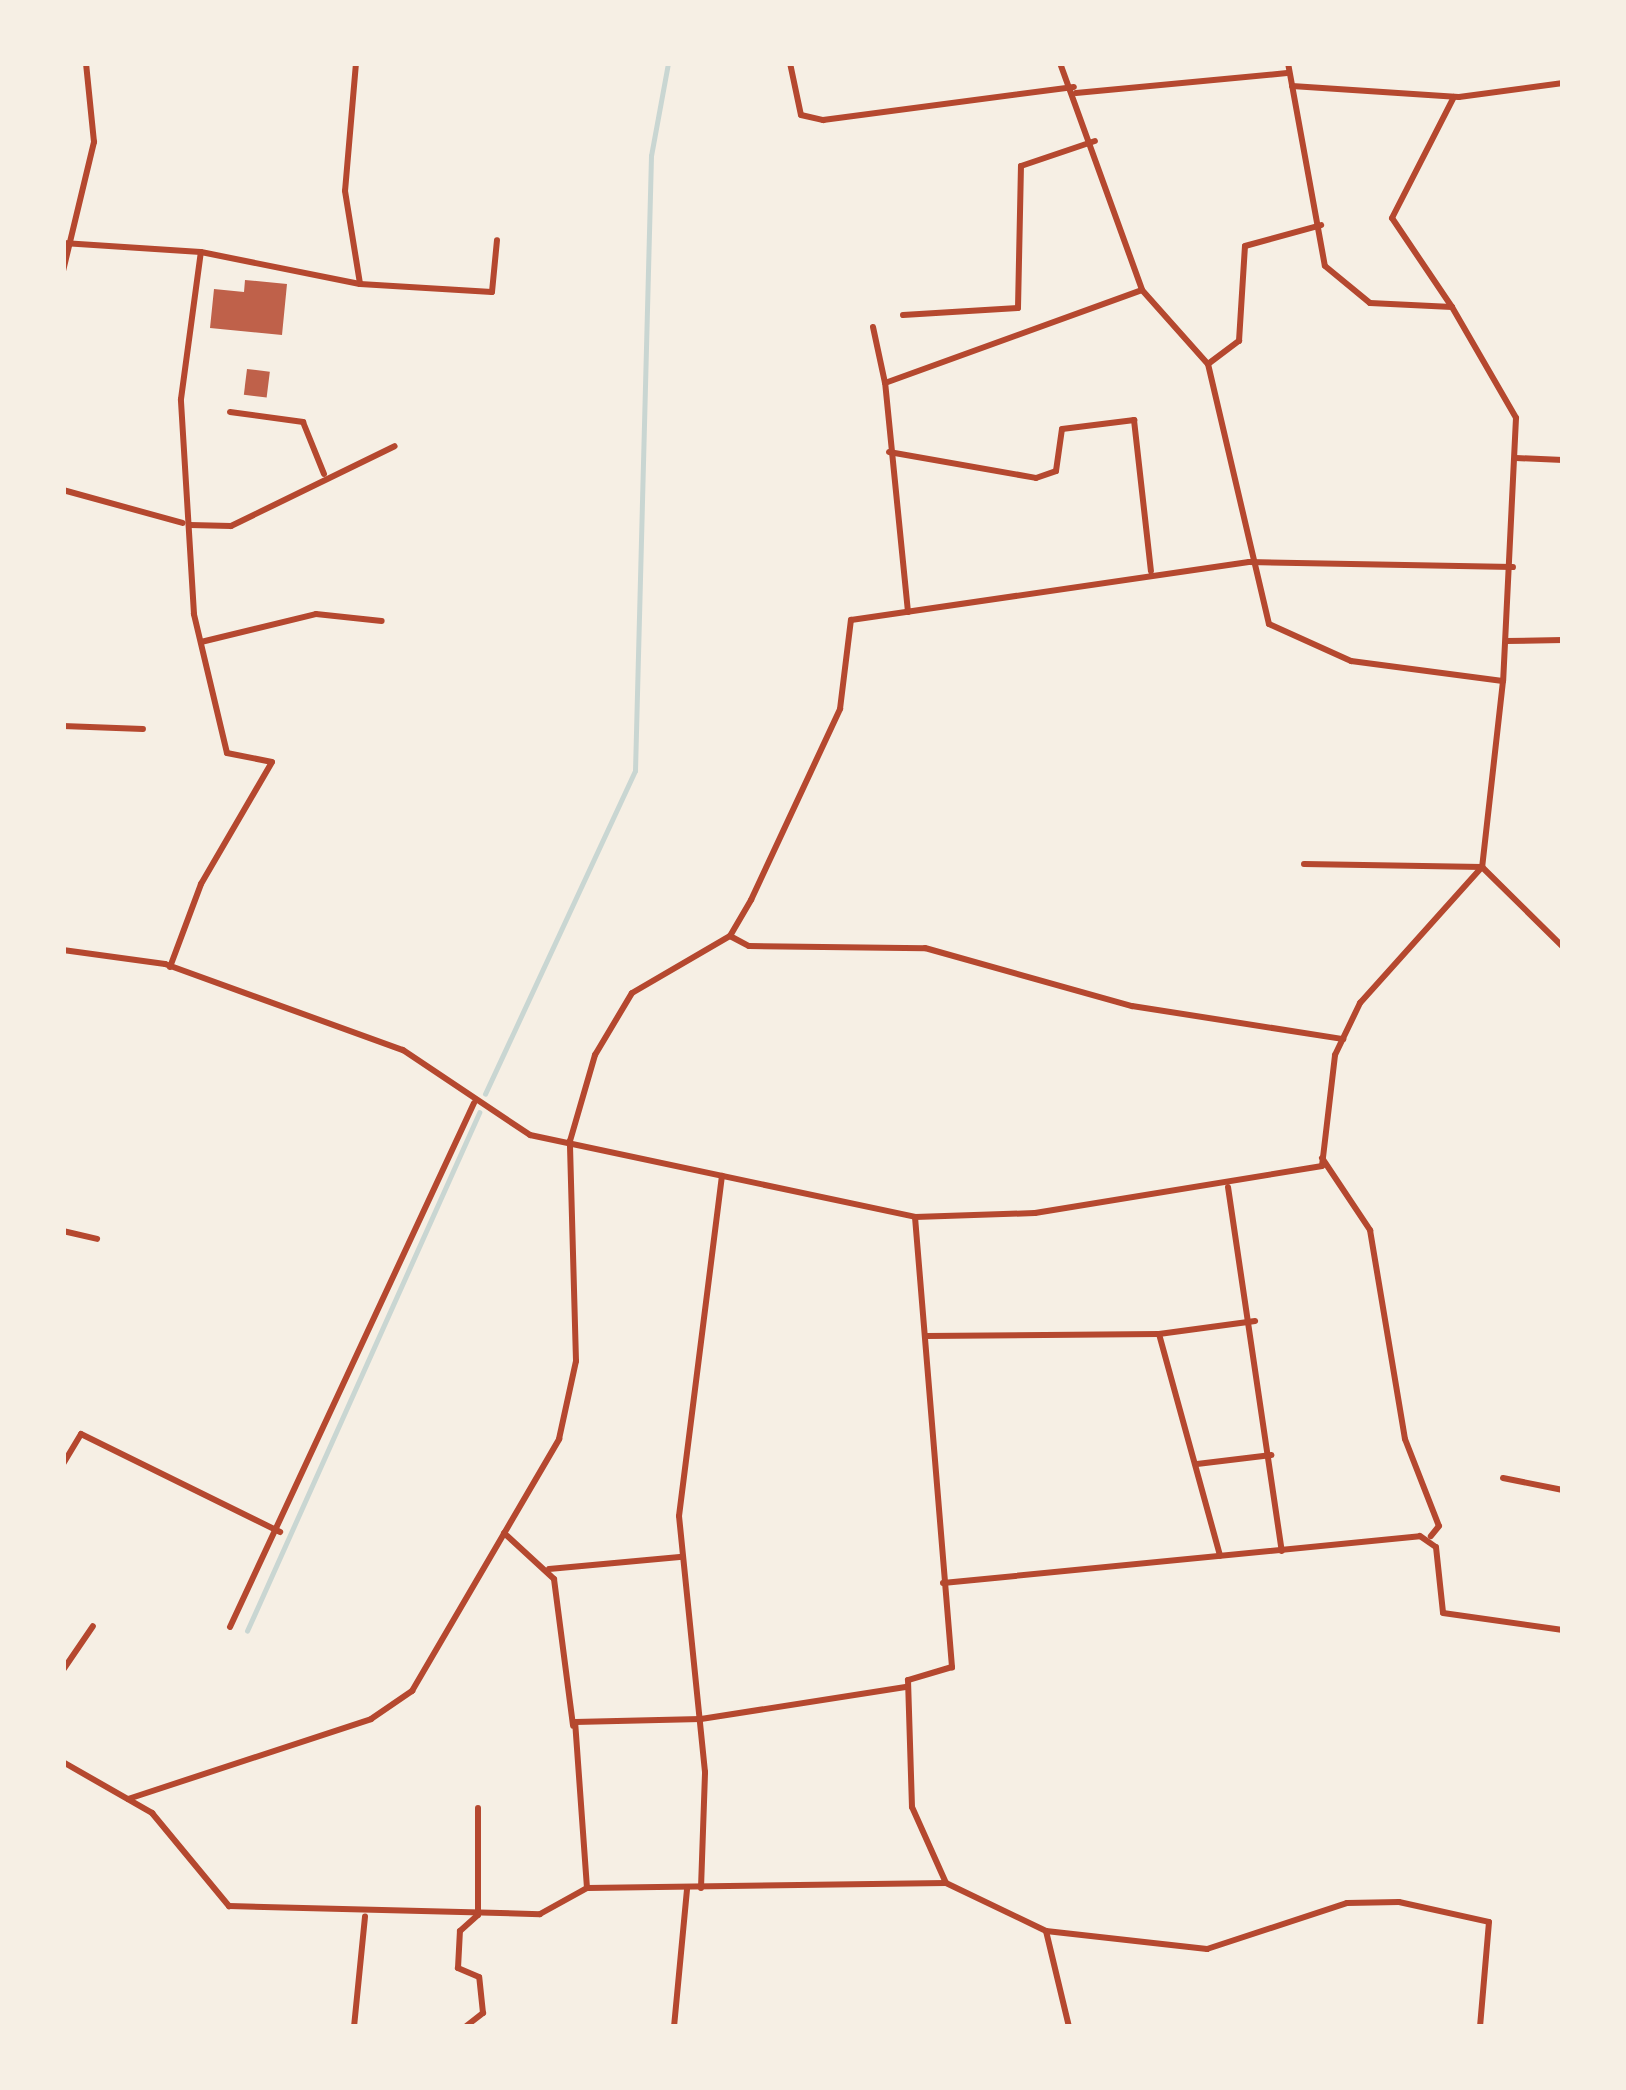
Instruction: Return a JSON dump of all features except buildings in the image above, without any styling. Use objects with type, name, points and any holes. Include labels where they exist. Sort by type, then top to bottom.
[{"type":"street","points":[[63,271],[65,244],[94,142],[86,63]]},
{"type":"street","points":[[356,63],[345,191],[360,284]]},
{"type":"street","points":[[790,63],[801,115],[824,120],[1075,90],[1287,74]]},
{"type":"street","points":[[1060,63],[1095,141],[1142,290],[1208,364],[1249,562],[1269,624],[1302,648],[1503,681]]},
{"type":"street","points":[[1288,63],[1322,224],[1325,266],[1370,303],[1452,307]]},
{"type":"street","points":[[1292,86],[1454,97],[1563,83]]},
{"type":"street","points":[[1431,1536],[1439,1526],[1405,1439],[1370,1230],[1322,1158],[1343,1039],[1360,1003],[1482,867],[1513,567],[1516,418],[1452,307],[1392,218],[1454,97]]},
{"type":"street","points":[[903,316],[1018,308],[1021,166],[1095,141]]},
{"type":"street","points":[[1208,364],[1239,341],[1244,246],[1322,224]]},
{"type":"street","points":[[65,244],[201,252],[360,284],[492,292],[497,240]]},
{"type":"street","points":[[170,967],[201,884],[272,762],[227,753],[201,642],[187,524],[184,340],[201,252]]},
{"type":"street","points":[[885,383],[1142,290]]},
{"type":"street","points":[[873,327],[885,383],[888,452],[908,612]]},
{"type":"street","points":[[230,412],[303,422],[324,474]]},
{"type":"street","points":[[888,452],[1036,478],[1056,471],[1062,429],[1134,420],[1151,571]]},
{"type":"street","points":[[63,490],[187,524],[231,526],[324,474],[395,446]]},
{"type":"street","points":[[1516,458],[1563,460]]},
{"type":"street","points":[[128,1799],[371,1719],[412,1691],[559,1439],[576,1361],[570,1141],[595,1055],[632,992],[730,936],[840,709],[851,620],[1151,571],[1249,562],[1513,567]]},
{"type":"street","points":[[201,642],[316,614],[382,621]]},
{"type":"street","points":[[1506,641],[1563,640]]},
{"type":"street","points":[[63,726],[143,728]]},
{"type":"street","points":[[1304,864],[1482,867],[1563,946]]},
{"type":"street","points":[[730,936],[749,946],[925,948],[1132,1006],[1343,1039]]},
{"type":"street","points":[[63,950],[170,967],[403,1050],[474,1103],[530,1135],[916,1217],[1228,1187],[1322,1158]]},
{"type":"street","points":[[230,1627],[280,1532],[474,1103]]},
{"type":"street","points":[[701,1888],[701,1719],[679,1516],[722,1176]]},
{"type":"street","points":[[1228,1187],[1255,1321],[1282,1552]]},
{"type":"street","points":[[587,1888],[574,1722],[701,1719],[906,1687],[952,1667],[916,1217]]},
{"type":"street","points":[[63,1231],[97,1239]]},
{"type":"street","points":[[926,1336],[1159,1334],[1255,1321]]},
{"type":"street","points":[[1159,1334],[1220,1557]]},
{"type":"street","points":[[63,1464],[81,1434],[280,1532]]},
{"type":"street","points":[[1197,1464],[1270,1455]]},
{"type":"street","points":[[1502,1478],[1563,1490]]},
{"type":"street","points":[[504,1533],[549,1568],[683,1557]]},
{"type":"street","points":[[943,1583],[1420,1536],[1436,1547],[1443,1612],[1563,1630]]},
{"type":"street","points":[[549,1568],[575,1730]]},
{"type":"street","points":[[63,1670],[93,1626]]},
{"type":"street","points":[[906,1687],[912,1807],[946,1883]]},
{"type":"street","points":[[63,1762],[128,1799],[229,1906],[365,1917],[540,1914],[587,1888],[946,1883],[1046,1931],[1207,1949],[1347,1903],[1444,1912],[1489,1922],[1480,2027]]},
{"type":"street","points":[[464,2027],[483,2013],[478,1977],[458,1968],[460,1931],[478,1915],[478,1808]]},
{"type":"street","points":[[674,2027],[687,1889]]},
{"type":"street","points":[[353,2027],[365,1917]]},
{"type":"street","points":[[1046,1931],[1069,2027]]},
{"type":"waterway","points":[[485,1094],[635,771],[651,156],[668,63]]},
{"type":"waterway","points":[[247,1631],[479,1113]]}]
